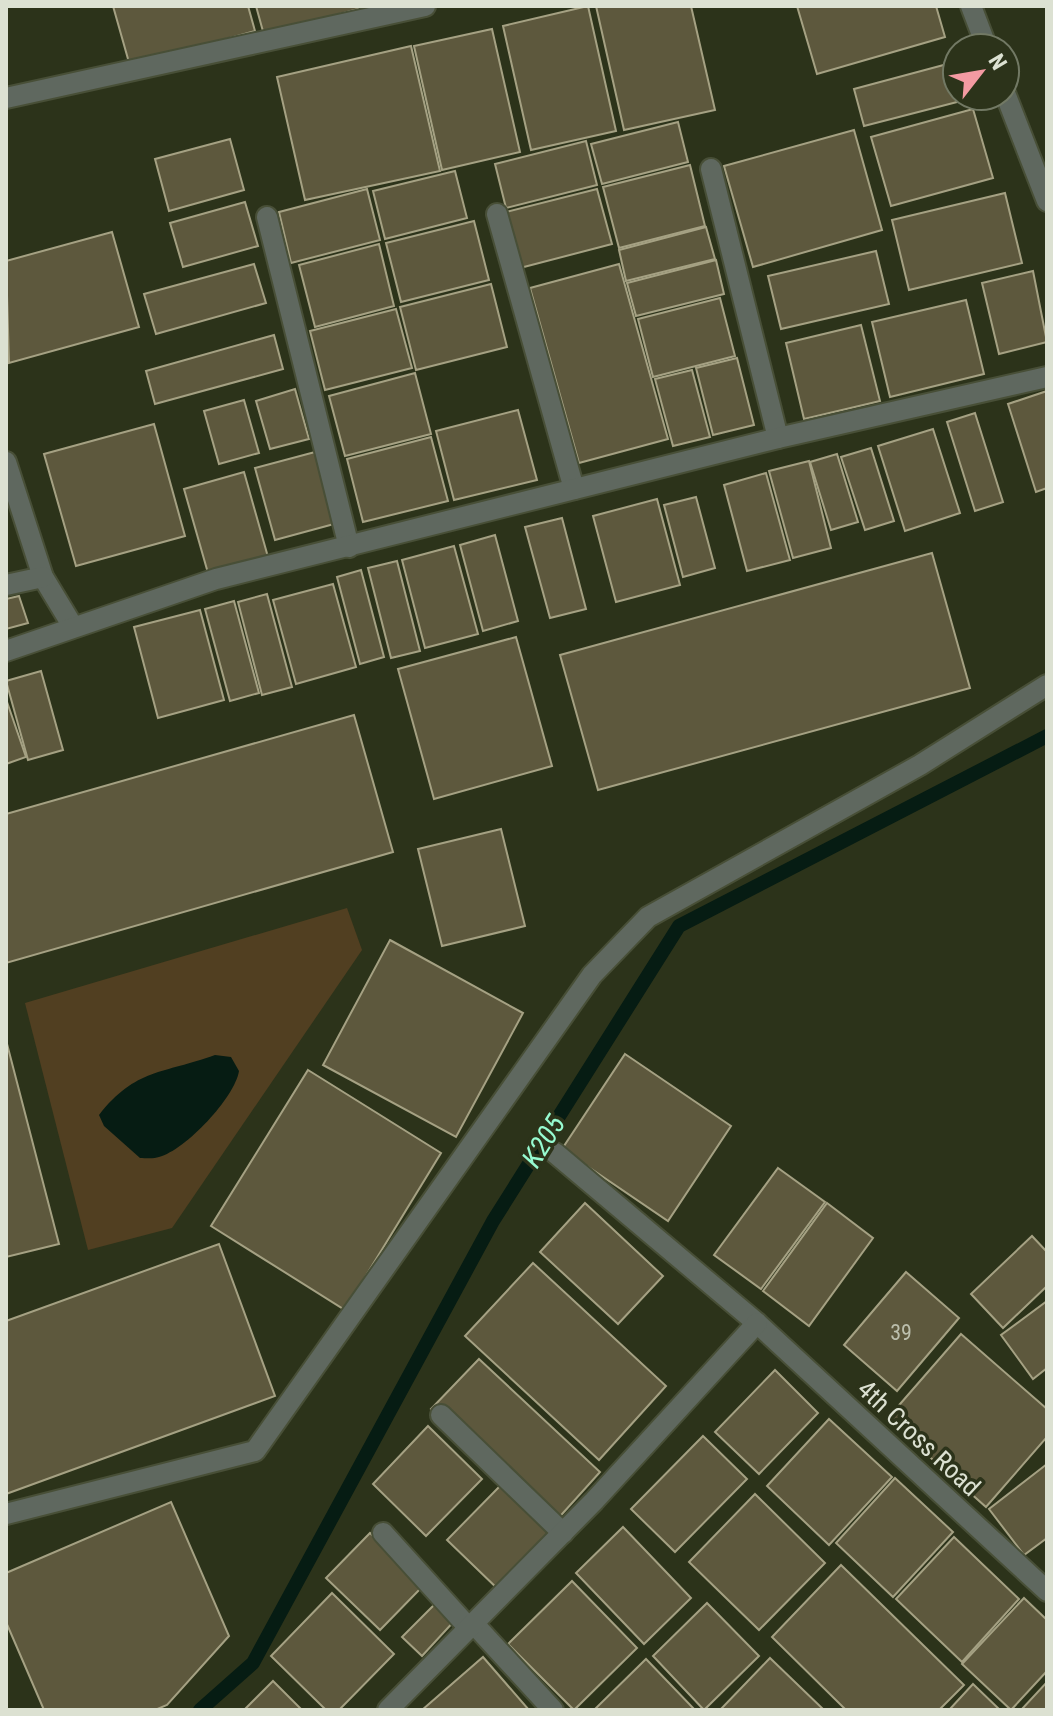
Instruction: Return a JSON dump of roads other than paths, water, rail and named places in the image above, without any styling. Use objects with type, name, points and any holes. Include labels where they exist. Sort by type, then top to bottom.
[{"type":"street","points":[[6,98],[425,6]]},
{"type":"street","points":[[971,6],[981,32]]},
{"type":"street","points":[[1012,112],[1047,200]]},
{"type":"street","points":[[711,169],[778,438]]},
{"type":"street","points":[[497,214],[574,489]]},
{"type":"street","points":[[267,217],[349,547]]},
{"type":"street","points":[[6,651],[72,625],[216,579],[778,438],[1047,377]]},
{"type":"street","points":[[6,462],[43,577],[72,625]]},
{"type":"street","points":[[6,585],[43,577]]},
{"type":"street","points":[[6,1514],[255,1451],[592,975],[648,917],[920,765],[1047,685]]},
{"type":"street","name":"4th Cross Road","points":[[555,1153],[757,1323],[1047,1591]]},
{"type":"street","points":[[388,1710],[563,1533],[757,1323]]},
{"type":"street","points":[[441,1415],[563,1533]]},
{"type":"street","points":[[383,1533],[553,1710]]},
{"type":"waterway","name":"K205","points":[[200,1710],[253,1663],[493,1221],[679,926],[1047,736]]}]
